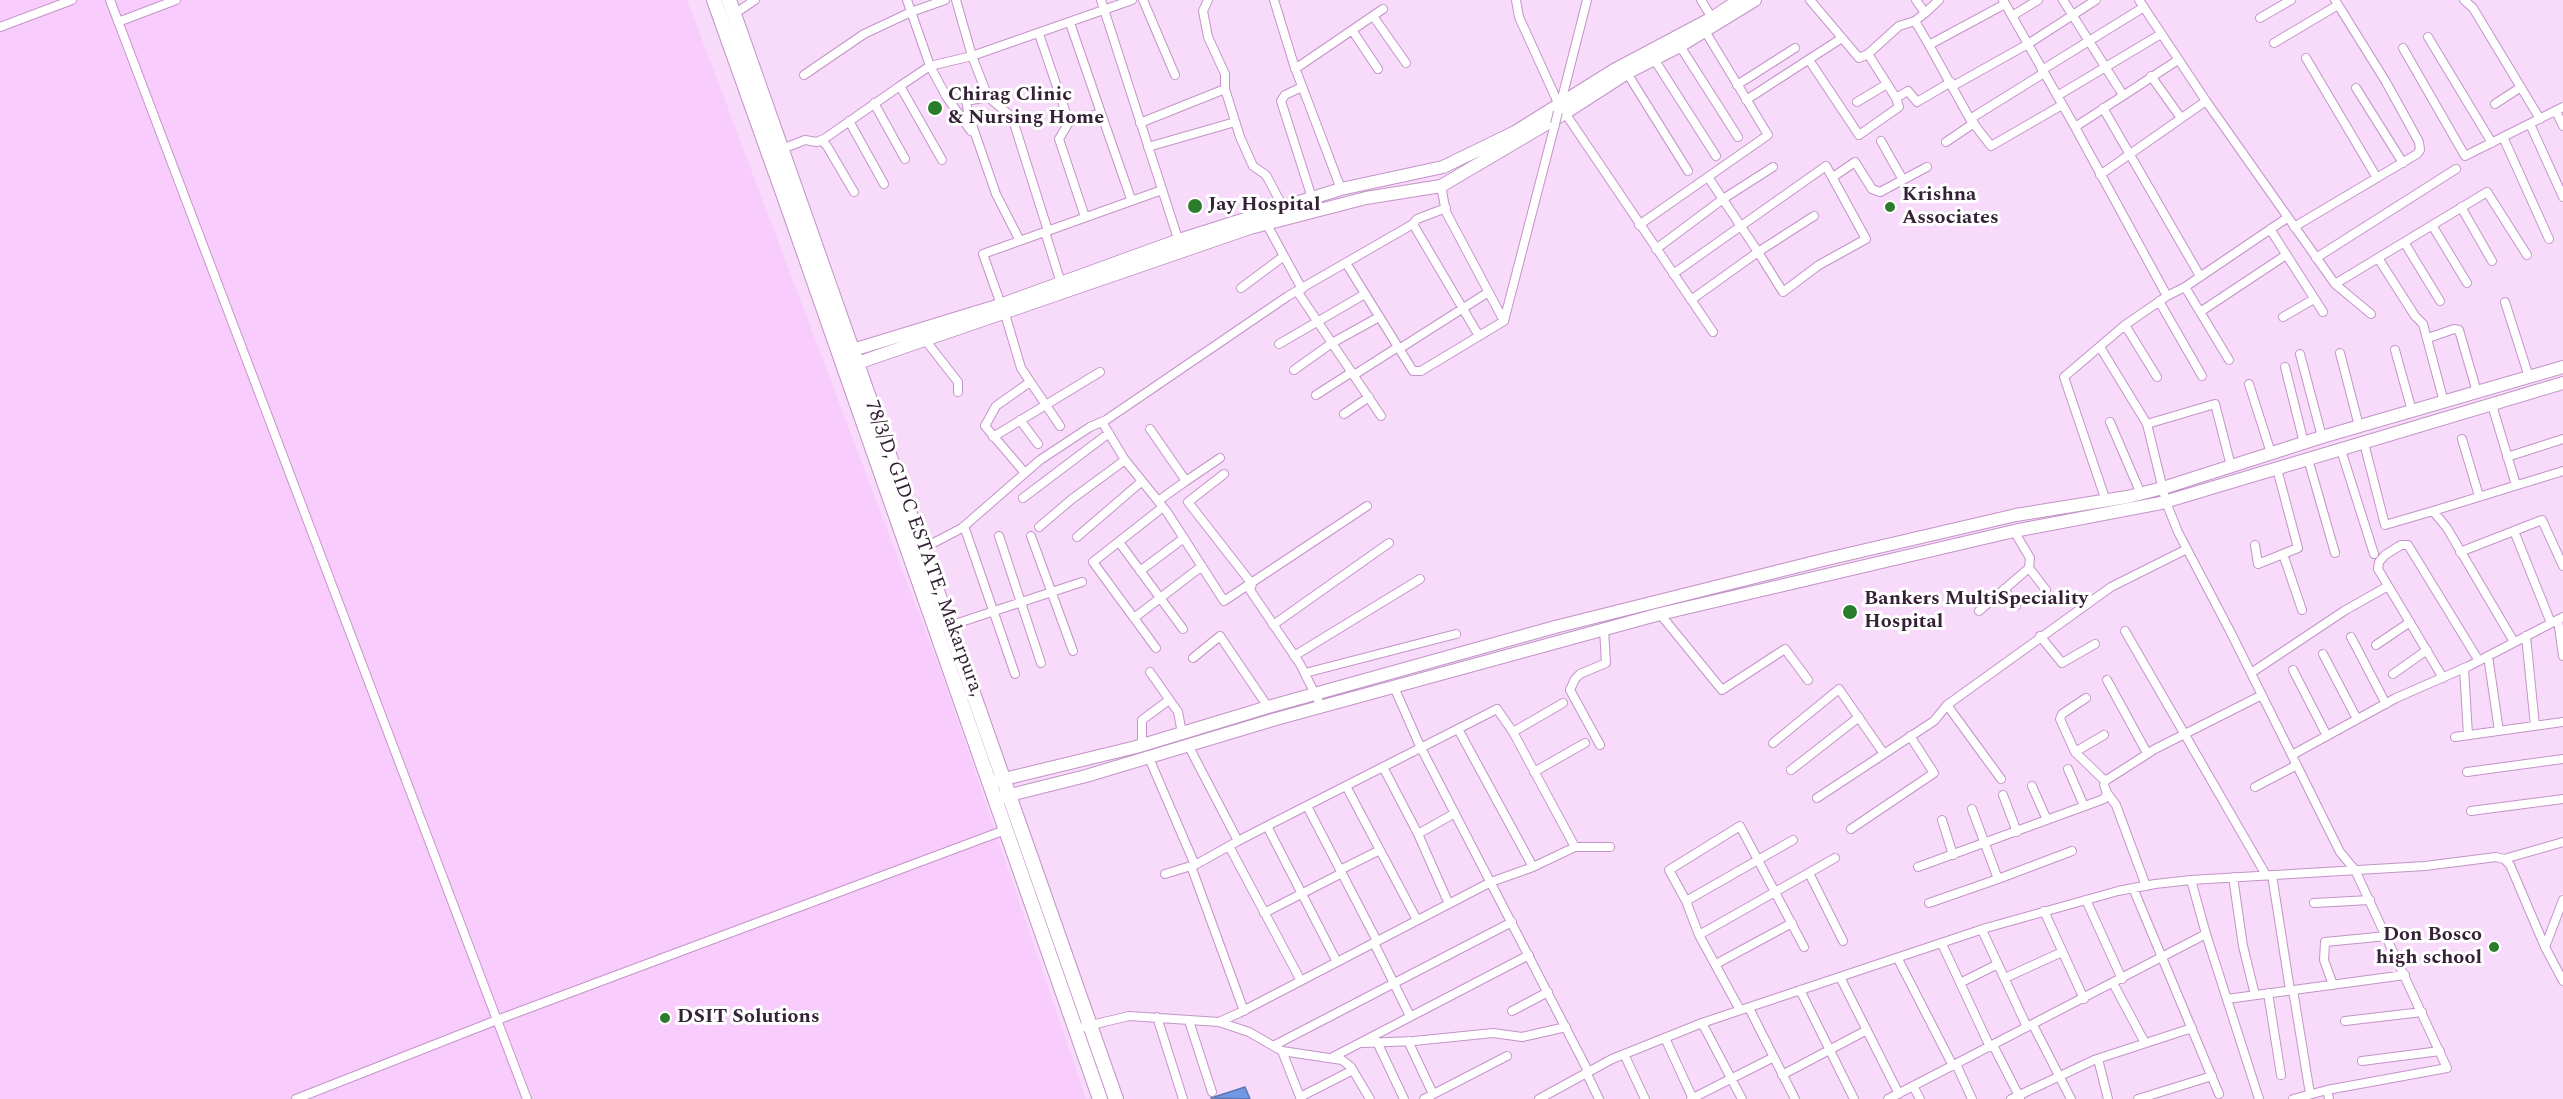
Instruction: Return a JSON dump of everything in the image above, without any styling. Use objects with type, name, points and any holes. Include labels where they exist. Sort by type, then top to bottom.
[{"type":"main road","name":"78/3/D, GIDC ESTATE, Makarpura,","points":[[714,0],[848,359],[922,549],[1005,778],[1116,1099]]},
{"type":"main road","name":"78/3/D, GIDC ESTATE, Makarpura,","points":[[729,0],[782,149],[848,359],[989,783],[1100,1099]]},
{"type":"street","points":[[0,27],[72,0]]},
{"type":"street","points":[[110,0],[527,1099]]},
{"type":"street","points":[[118,22],[176,0]]},
{"type":"street","points":[[734,14],[755,0]]},
{"type":"street","points":[[907,0],[930,66],[945,96],[976,138]]},
{"type":"street","points":[[804,75],[864,34],[911,12],[945,0]]},
{"type":"street","points":[[956,0],[972,56],[988,97],[1012,117],[1061,283]]},
{"type":"street","points":[[1101,0],[1180,246]]},
{"type":"street","points":[[782,149],[805,140],[821,140],[930,66],[972,56],[1132,0]]},
{"type":"street","points":[[1143,0],[1175,75]]},
{"type":"street","points":[[1208,0],[1203,11],[1208,37],[1225,74],[1225,89],[1236,122],[1254,166],[1266,175],[1283,207]]},
{"type":"street","points":[[1274,0],[1295,69],[1341,189]]},
{"type":"street","points":[[1516,0],[1519,17],[1561,110],[1713,332]]},
{"type":"street","points":[[1346,263],[1413,371],[1417,372],[1504,321],[1555,124],[1561,110],[1587,0]]},
{"type":"street","points":[[1701,0],[1712,18]]},
{"type":"street","points":[[848,359],[926,341],[1283,207],[1341,189],[1443,167],[1561,110],[1614,70],[1712,18],[1739,0]]},
{"type":"street","points":[[848,359],[1002,311],[1061,283],[1180,246],[1366,198],[1441,186],[1561,110],[1680,46],[1755,0]]},
{"type":"street","points":[[1810,0],[1859,58],[1868,54],[1899,26],[1915,21],[1939,0]]},
{"type":"street","points":[[1916,0],[1925,13]]},
{"type":"street","points":[[2012,16],[2038,0]]},
{"type":"street","points":[[2063,0],[2123,95]]},
{"type":"street","points":[[1896,99],[1908,91],[1917,102],[2028,44],[2096,0]]},
{"type":"street","points":[[2260,18],[2291,0]]},
{"type":"street","points":[[2464,0],[2473,8],[2540,119]]},
{"type":"street","points":[[1929,45],[2004,2],[2075,127],[2202,376]]},
{"type":"street","points":[[2274,43],[2337,2],[2419,142],[2420,150],[2403,163],[2294,227]]},
{"type":"street","points":[[1946,142],[1972,121],[2141,4],[2287,218],[2335,284],[2371,314]]},
{"type":"street","points":[[1295,69],[1383,9]]},
{"type":"street","points":[[1373,16],[1406,63]]},
{"type":"street","points":[[1915,21],[1972,121],[1991,146],[2062,105]]},
{"type":"street","points":[[1070,23],[1131,199]]},
{"type":"street","points":[[1352,30],[1378,69]]},
{"type":"street","points":[[1639,225],[1768,135],[1705,31]]},
{"type":"street","points":[[1039,33],[1069,122]]},
{"type":"street","points":[[2057,96],[2161,34]]},
{"type":"street","points":[[2428,37],[2492,143]]},
{"type":"street","points":[[1746,100],[1842,38]]},
{"type":"street","points":[[1680,46],[1738,137]]},
{"type":"street","points":[[1737,85],[1795,48]]},
{"type":"street","points":[[2403,48],[2465,156],[2559,109],[2563,126]]},
{"type":"street","points":[[1809,60],[1859,135],[1899,107],[1868,54]]},
{"type":"street","points":[[2306,58],[2377,178]]},
{"type":"street","points":[[1654,59],[1716,156]]},
{"type":"street","points":[[2075,127],[2178,60]]},
{"type":"street","points":[[1627,73],[1688,171]]},
{"type":"street","points":[[2151,76],[2181,118]]},
{"type":"street","points":[[1857,102],[1887,84]]},
{"type":"street","points":[[900,86],[942,160]]},
{"type":"street","points":[[1302,87],[1285,95],[1281,101],[1312,198]]},
{"type":"street","points":[[2495,104],[2521,87]]},
{"type":"street","points":[[2356,88],[2403,163]]},
{"type":"street","points":[[1140,123],[1225,89]]},
{"type":"street","points":[[988,97],[966,101],[976,138],[996,194],[1020,241]]},
{"type":"street","points":[[2100,175],[2206,101]]},
{"type":"street","points":[[874,103],[905,159]]},
{"type":"street","points":[[2103,108],[2200,276]]},
{"type":"street","points":[[1085,217],[1059,139],[1069,122],[1101,113]]},
{"type":"street","points":[[849,121],[885,184]]},
{"type":"street","points":[[1148,147],[1236,122]]},
{"type":"street","points":[[2530,124],[2563,197]]},
{"type":"street","points":[[2503,138],[2549,239]]},
{"type":"street","points":[[821,140],[827,146],[854,192]]},
{"type":"street","points":[[1881,141],[1903,180]]},
{"type":"street","points":[[1833,177],[1855,162],[1874,192],[1882,192],[1927,167]]},
{"type":"street","points":[[1673,274],[1741,226],[1823,166],[1828,168],[1866,239],[1819,265],[1783,292],[1758,252],[1741,226],[1723,199],[1708,177]]},
{"type":"street","points":[[1656,249],[1723,199],[1773,167]]},
{"type":"street","points":[[2316,258],[2456,169]]},
{"type":"street","points":[[1441,186],[1446,208],[1487,293],[1504,321]]},
{"type":"street","points":[[1059,426],[1021,368],[983,254],[1131,199],[1162,190]]},
{"type":"street","points":[[2335,284],[2487,192],[2527,255]]},
{"type":"street","points":[[2461,207],[2492,261]]},
{"type":"street","points":[[922,549],[964,526],[1040,460],[1102,422],[1300,290],[1413,224],[1417,219],[1446,208]]},
{"type":"street","points":[[1691,300],[1758,252],[1814,216]]},
{"type":"street","points":[[2106,501],[2064,377],[2125,325],[2287,218]]},
{"type":"street","points":[[1266,223],[1317,321],[1381,416]]},
{"type":"street","points":[[1413,224],[1479,336]]},
{"type":"street","points":[[2432,225],[2467,283]]},
{"type":"street","points":[[2270,230],[2323,312]]},
{"type":"street","points":[[2404,242],[2440,300]]},
{"type":"street","points":[[2200,312],[2286,255]]},
{"type":"street","points":[[1241,288],[1284,256]]},
{"type":"street","points":[[2378,258],[2415,316],[2423,324],[2444,402]]},
{"type":"street","points":[[2185,287],[2229,360]]},
{"type":"street","points":[[1316,396],[1487,293]]},
{"type":"street","points":[[1279,344],[1365,294]]},
{"type":"street","points":[[2283,316],[2314,299]]},
{"type":"street","points":[[2505,302],[2529,377]]},
{"type":"street","points":[[1294,370],[1332,343],[1379,317]]},
{"type":"street","points":[[2125,325],[2157,377]]},
{"type":"street","points":[[2428,338],[2454,329],[2459,330],[2477,392]]},
{"type":"street","points":[[926,341],[958,382],[958,392]]},
{"type":"street","points":[[2100,347],[2147,424],[2166,502],[2187,549],[2340,852],[2355,870],[2406,975],[2447,1068],[2328,1094],[2310,1094],[2293,1099]]},
{"type":"street","points":[[2395,350],[2412,411]]},
{"type":"street","points":[[2340,353],[2359,426]]},
{"type":"street","points":[[2300,354],[2322,437]]},
{"type":"street","points":[[2285,367],[2304,443]]},
{"type":"street","points":[[995,799],[1149,758],[1185,739],[1268,707],[1555,627],[1874,547],[2010,516],[2141,494],[2322,437],[2563,368]]},
{"type":"street","points":[[993,437],[1100,372]]},
{"type":"street","points":[[1025,473],[985,426],[994,408],[1030,382]]},
{"type":"street","points":[[989,783],[1142,745],[1185,739],[1322,708],[1660,614],[2014,531],[2166,502],[2563,383]]},
{"type":"street","points":[[2249,384],[2271,453]]},
{"type":"street","points":[[1344,414],[1369,397]]},
{"type":"street","points":[[2147,424],[2215,404],[2231,466]]},
{"type":"street","points":[[2492,405],[2516,485]]},
{"type":"street","points":[[1020,420],[1038,444]]},
{"type":"street","points":[[1102,422],[1125,460],[1184,538],[1224,601],[1367,506]]},
{"type":"street","points":[[2110,422],[2141,494]]},
{"type":"street","points":[[1150,429],[1186,481]]},
{"type":"street","points":[[1023,498],[1109,433]]},
{"type":"street","points":[[2462,439],[2479,496]]},
{"type":"street","points":[[2508,458],[2563,440]]},
{"type":"street","points":[[2364,443],[2385,525],[2563,471]]},
{"type":"street","points":[[2341,450],[2374,554]]},
{"type":"street","points":[[1156,648],[1093,562],[1119,542],[1186,481],[1220,458]]},
{"type":"street","points":[[2308,459],[2335,553]]},
{"type":"street","points":[[1040,527],[1080,492],[1125,460]]},
{"type":"street","points":[[2255,545],[2259,564],[2298,548],[2277,469]]},
{"type":"street","points":[[1224,474],[1188,502],[1252,584]]},
{"type":"street","points":[[1077,537],[1141,482]]},
{"type":"street","points":[[2433,511],[2447,528],[2514,642]]},
{"type":"street","points":[[2460,552],[2542,520],[2563,566]]},
{"type":"street","points":[[964,526],[1015,674]]},
{"type":"street","points":[[2014,531],[2030,558],[2029,568],[2046,590]]},
{"type":"street","points":[[2514,531],[2557,620],[2563,656]]},
{"type":"street","points":[[999,536],[1041,663]]},
{"type":"street","points":[[1031,536],[1073,651]]},
{"type":"street","points":[[1140,571],[1184,538]]},
{"type":"street","points":[[1119,542],[1183,629]]},
{"type":"street","points":[[1273,625],[1389,543]]},
{"type":"street","points":[[2443,678],[2378,569],[2379,562],[2385,555],[2401,545],[2408,545],[2479,661]]},
{"type":"street","points":[[1817,798],[1934,721],[1947,705],[2111,587],[2187,549]]},
{"type":"street","points":[[2283,554],[2302,610]]},
{"type":"street","points":[[1134,618],[1202,566]]},
{"type":"street","points":[[1979,611],[2029,568]]},
{"type":"street","points":[[1294,656],[1420,579]]},
{"type":"street","points":[[949,626],[1082,582]]},
{"type":"street","points":[[1252,584],[1250,590],[1305,673],[1322,708]]},
{"type":"street","points":[[2251,674],[2344,611],[2388,586]]},
{"type":"street","points":[[2004,589],[2016,606]]},
{"type":"street","points":[[1660,614],[1722,690],[1785,649],[1808,680]]},
{"type":"street","points":[[2292,754],[2386,704],[2479,661],[2557,620]]},
{"type":"street","points":[[2376,645],[2410,622]]},
{"type":"street","points":[[1600,745],[1570,690],[1580,674],[1606,663],[1604,629]]},
{"type":"street","points":[[2125,632],[2183,734],[2269,875],[2310,1094]]},
{"type":"street","points":[[1305,673],[1456,634]]},
{"type":"street","points":[[1192,658],[1220,636],[1268,707]]},
{"type":"street","points":[[2040,636],[2062,663],[2094,644]]},
{"type":"street","points":[[2526,636],[2535,726]]},
{"type":"street","points":[[2351,637],[2386,704]]},
{"type":"street","points":[[2393,674],[2427,650]]},
{"type":"street","points":[[2323,654],[2357,720]]},
{"type":"street","points":[[2488,656],[2499,730]]},
{"type":"street","points":[[2464,668],[2468,735]]},
{"type":"street","points":[[2293,670],[2327,736]]},
{"type":"street","points":[[1150,672],[1179,716],[1185,739],[1238,841]]},
{"type":"street","points":[[2107,680],[2147,753]]},
{"type":"street","points":[[1394,687],[1421,748],[1566,1027],[1599,1099]]},
{"type":"street","points":[[1773,743],[1839,689],[1884,754]]},
{"type":"street","points":[[2105,781],[2147,753],[2262,695]]},
{"type":"street","points":[[2086,698],[2060,716],[2060,722],[2075,752],[2105,781],[2107,793],[2116,805],[2146,886]]},
{"type":"street","points":[[1142,745],[1142,720],[1169,700]]},
{"type":"street","points":[[1513,732],[1563,704]]},
{"type":"street","points":[[1947,705],[2001,779]]},
{"type":"street","points":[[1166,874],[1193,866],[1496,709],[1500,710],[1513,732],[1575,847]]},
{"type":"street","points":[[1791,770],[1858,717]]},
{"type":"street","points":[[2455,737],[2563,722]]},
{"type":"street","points":[[1458,729],[1533,867]]},
{"type":"street","points":[[2075,752],[2104,735]]},
{"type":"street","points":[[1851,829],[1934,773],[1910,736]]},
{"type":"street","points":[[1534,772],[1585,743]]},
{"type":"street","points":[[1149,758],[1193,866],[1244,1011]]},
{"type":"street","points":[[2467,772],[2563,759]]},
{"type":"street","points":[[2255,787],[2297,765]]},
{"type":"street","points":[[1383,767],[1418,834],[1449,904]]},
{"type":"street","points":[[2068,769],[2084,806]]},
{"type":"street","points":[[1346,786],[1417,920]]},
{"type":"street","points":[[2032,786],[2047,820]]},
{"type":"street","points":[[1918,867],[2104,799],[2107,793]]},
{"type":"street","points":[[2003,795],[2017,832]]},
{"type":"street","points":[[2471,811],[2563,799]]},
{"type":"street","points":[[1308,806],[1410,1016]]},
{"type":"street","points":[[1972,809],[1998,879]]},
{"type":"street","points":[[1418,834],[1455,813]]},
{"type":"street","points":[[1942,820],[1953,855]]},
{"type":"street","points":[[1267,826],[1337,962]]},
{"type":"street","points":[[1795,1099],[1774,1057],[1699,935],[1686,901],[1669,870],[1740,826],[1804,947]]},
{"type":"street","points":[[296,1099],[497,1020],[1005,830]]},
{"type":"street","points":[[1686,901],[1793,840]]},
{"type":"street","points":[[1546,1097],[1587,1071],[1702,1023],[1982,930],[2133,888],[2191,880],[2425,866],[2496,857],[2504,859],[2563,842]]},
{"type":"street","points":[[1229,846],[1301,981]]},
{"type":"street","points":[[1219,1022],[1491,882],[1533,867],[1575,847],[1611,847]]},
{"type":"street","points":[[1264,913],[1380,850]]},
{"type":"street","points":[[1929,903],[2072,851]]},
{"type":"street","points":[[1699,935],[1834,858]]},
{"type":"street","points":[[2504,859],[2510,866],[2563,981]]},
{"type":"street","points":[[1809,873],[1843,941]]},
{"type":"street","points":[[2233,877],[2243,946],[2254,995]]},
{"type":"street","points":[[2191,880],[2259,1099]]},
{"type":"street","points":[[2133,888],[2219,1094]]},
{"type":"street","points":[[2086,900],[2122,979]]},
{"type":"street","points":[[2314,903],[2370,900]]},
{"type":"street","points":[[2545,946],[2563,900]]},
{"type":"street","points":[[2044,911],[2084,999]]},
{"type":"street","points":[[1273,1046],[1512,922]]},
{"type":"street","points":[[1716,964],[1792,923]]},
{"type":"street","points":[[1982,930],[2030,1026],[2071,1099]]},
{"type":"street","points":[[1888,1099],[2206,934]]},
{"type":"street","points":[[2333,985],[2324,960],[2325,942],[2387,936]]},
{"type":"street","points":[[1942,944],[2017,1098],[2098,1059],[2192,1028]]},
{"type":"street","points":[[2005,978],[2062,952]]},
{"type":"street","points":[[1331,1058],[1529,955]]},
{"type":"street","points":[[1898,959],[1972,1099]]},
{"type":"street","points":[[1960,983],[1998,964]]},
{"type":"street","points":[[2227,999],[2406,975]]},
{"type":"street","points":[[1840,977],[1899,1094]]},
{"type":"street","points":[[2113,983],[2145,1043]]},
{"type":"street","points":[[1800,990],[1854,1099]]},
{"type":"street","points":[[1512,1011],[1548,992]]},
{"type":"street","points":[[2268,993],[2281,1075]]},
{"type":"street","points":[[2345,1021],[2422,1012]]},
{"type":"street","points":[[1075,1029],[1129,1016],[1219,1022],[1249,1032],[1282,1051],[1342,1060],[1353,1070],[1370,1099]]},
{"type":"street","points":[[1157,1017],[1183,1099]]},
{"type":"street","points":[[1189,1020],[1212,1092]]},
{"type":"street","points":[[1702,1023],[1742,1099]]},
{"type":"street","points":[[1359,1043],[1493,1033],[1522,1037],[1566,1027]]},
{"type":"street","points":[[1782,1075],[1867,1030]]},
{"type":"street","points":[[1665,1038],[1692,1099],[1774,1057]]},
{"type":"street","points":[[1408,1041],[1433,1094]]},
{"type":"street","points":[[1377,1042],[1404,1099]]},
{"type":"street","points":[[1282,1051],[1299,1098],[1353,1070]]},
{"type":"street","points":[[2362,1061],[2440,1051]]},
{"type":"street","points":[[1624,1054],[1645,1099]]},
{"type":"street","points":[[1424,1099],[1507,1056]]},
{"type":"street","points":[[2098,1059],[2108,1099]]},
{"type":"street","points":[[2138,1099],[2212,1076]]},
{"type":"street","points":[[1913,1086],[1920,1099]]},
{"type":"shaded area","points":[[0,0],[687,0],[944,680],[1086,1099],[0,1099]]},
{"type":"water","points":[[1245,1087],[1250,1099],[1211,1098]]},
{"type":"place","name":"Chirag Clinic & Nursing Home","points":[[935,108]]},
{"type":"place","name":"Jay Hospital","points":[[1195,206]]},
{"type":"place","name":"Krishna Associates","points":[[1890,207]]},
{"type":"place","name":"Bankers MultiSpeciality Hospital","points":[[1850,612]]},
{"type":"place","name":"Don Bosco high school","points":[[2494,947]]},
{"type":"place","name":"DSIT Solutions","points":[[665,1018]]}]
